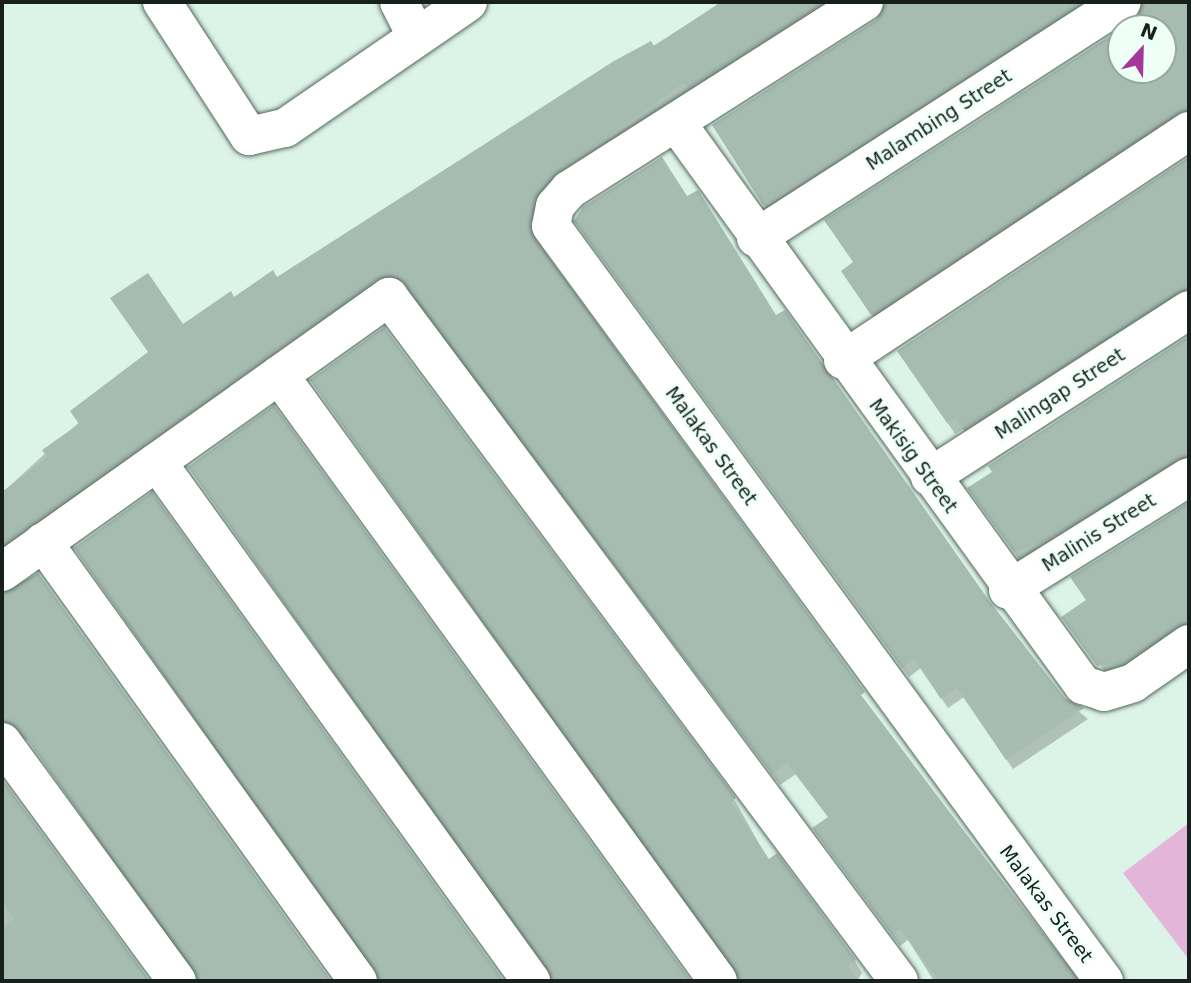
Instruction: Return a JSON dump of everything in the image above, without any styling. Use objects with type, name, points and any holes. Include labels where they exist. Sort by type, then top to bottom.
[{"type":"street","points":[[162,2],[249,136],[285,128],[408,18],[468,2]]},
{"type":"street","name":"Malakas Street","points":[[864,2],[678,125],[569,190],[555,206],[551,226],[1104,981]]},
{"type":"street","name":"Malambing Street","points":[[756,238],[1122,2]]},
{"type":"street","name":"Makisig Street","points":[[678,125],[1008,590],[1083,685],[1104,692],[1133,683],[1184,659]]},
{"type":"street","points":[[843,360],[1189,131]]},
{"type":"street","points":[[2,572],[389,296],[895,980]]},
{"type":"street","name":"Malingap Street","points":[[930,477],[1189,310]]},
{"type":"street","points":[[279,375],[719,981]]},
{"type":"street","points":[[157,463],[531,981]]},
{"type":"street","name":"Malinis Street","points":[[1008,590],[1189,477]]},
{"type":"street","points":[[43,542],[358,981]]},
{"type":"street","points":[[2,742],[177,981]]},
{"type":"shaded area","points":[[1189,823],[1189,955],[1187,957],[1123,873]]},
{"type":"building","points":[[721,2],[824,2],[688,88],[684,83],[557,172],[534,201],[530,231],[865,692],[861,695],[1077,981],[939,981],[900,929],[892,935],[812,828],[828,817],[787,763],[772,774],[397,277],[376,279],[2,545],[2,492],[47,457],[42,450],[79,424],[70,411],[148,352],[110,298],[148,273],[183,324],[231,291],[234,297],[273,270],[277,277],[614,61],[651,41],[654,46]]},
{"type":"building","points":[[886,2],[1082,2],[763,205],[712,125],[876,20]]},
{"type":"building","points":[[1144,2],[1189,2],[1189,109],[871,315],[841,271],[853,262],[824,220],[1107,38],[1107,84],[1177,84],[1177,14],[1134,14]]},
{"type":"building","points":[[662,157],[687,196],[698,190],[776,315],[785,310],[990,602],[1065,698],[1084,708],[1006,760],[957,688],[941,699],[914,659],[902,668],[574,221],[583,207]]},
{"type":"building","points":[[1189,157],[1189,288],[963,430],[955,418],[947,423],[897,351]]},
{"type":"building","points":[[384,327],[736,798],[731,802],[769,859],[777,853],[856,960],[848,966],[859,981],[739,981],[310,380]]},
{"type":"building","points":[[1189,336],[1189,455],[1046,541],[1014,552],[967,488],[992,472],[988,466]]},
{"type":"building","points":[[274,405],[691,981],[552,981],[188,467]]},
{"type":"building","points":[[152,492],[504,981],[379,981],[74,548]]},
{"type":"building","points":[[1189,503],[1189,622],[1123,663],[1097,666],[1061,617],[1086,600],[1070,577]]},
{"type":"building","points":[[38,573],[331,981],[198,981],[20,729],[2,720],[2,593]]},
{"type":"building","points":[[2,779],[150,981],[2,981],[2,929],[15,919],[2,901]]}]
